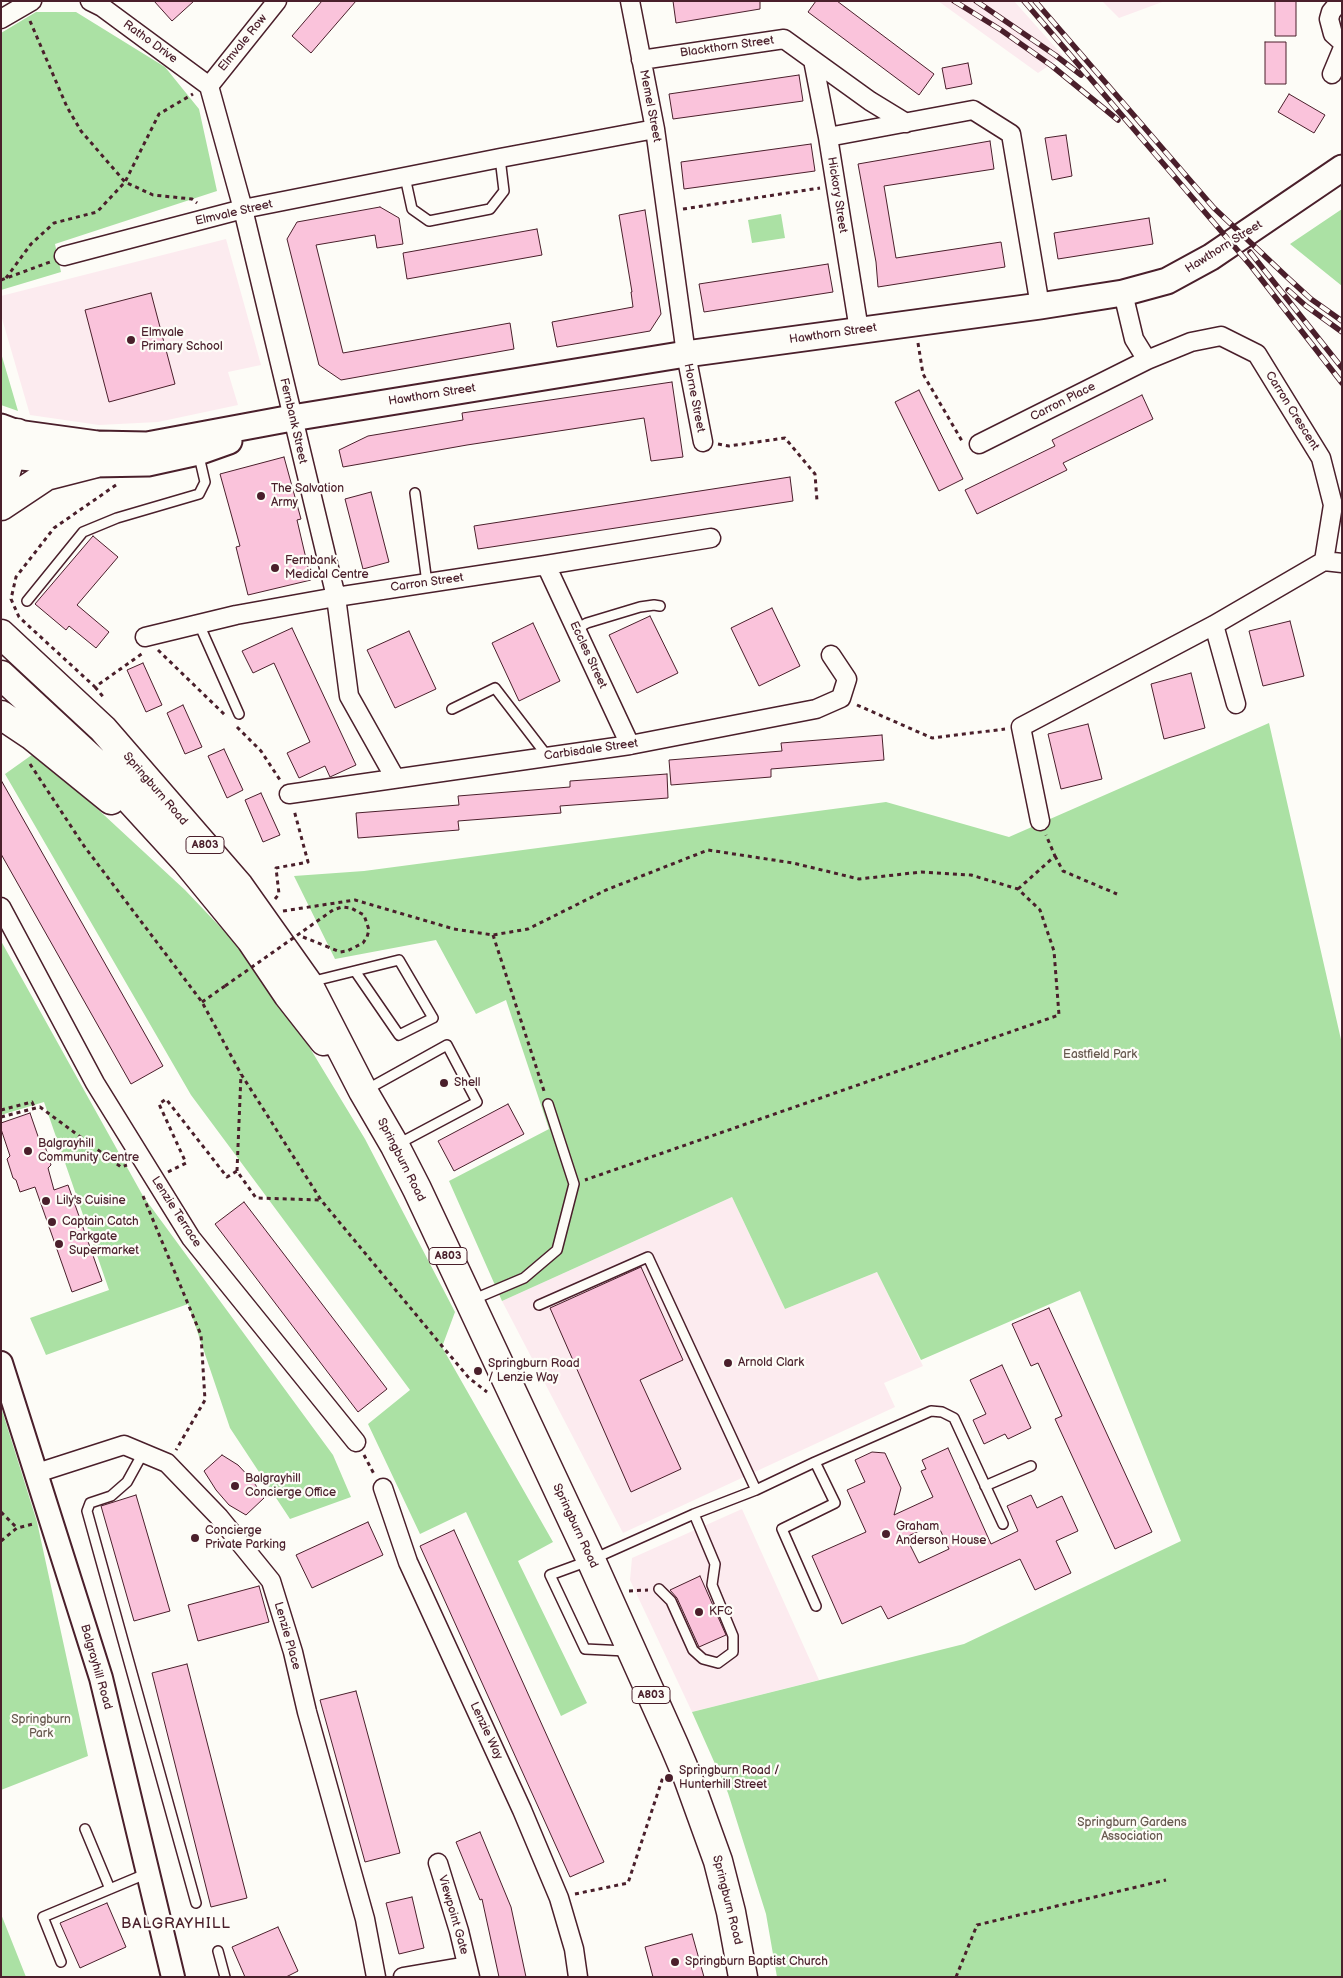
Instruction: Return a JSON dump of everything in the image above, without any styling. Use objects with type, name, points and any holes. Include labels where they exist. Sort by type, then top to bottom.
[{"type":"main road","name":"Hawthorn Street","points":[[8,442],[93,464],[148,464],[195,444],[292,418],[686,354],[1123,293],[1166,281],[1212,257],[1342,168]]},
{"type":"main road","name":"Hawthorn Street","points":[[8,442],[195,444]]},
{"type":"main road","points":[[1,490],[8,442]]},
{"type":"main road","points":[[1,506],[46,476],[93,464]]},
{"type":"main road","name":"Springburn Road","points":[[1,634],[116,743],[239,886],[308,982],[363,1091],[395,1146],[591,1560],[674,1745],[702,1814],[720,1870],[736,1934],[743,1977]]},
{"type":"main road","name":"Springburn Road","points":[[1,675],[98,765],[186,861],[251,940],[288,995],[363,1091]]},
{"type":"main road","points":[[1,715],[31,735],[186,861]]},
{"type":"street","name":"Ratho Drive","points":[[90,1],[102,7],[209,86]]},
{"type":"street","name":"Elmvale Row","points":[[209,86],[277,1]]},
{"type":"street","name":"Memel Street","points":[[630,1],[655,129],[686,354]]},
{"type":"street","points":[[1336,3],[1329,19],[1330,27],[1333,34],[1342,42]]},
{"type":"street","points":[[1,19],[28,4]]},
{"type":"street","name":"Blackthorn Street","points":[[641,60],[784,39],[870,101],[906,123]]},
{"type":"street","points":[[1332,74],[1342,50]]},
{"type":"street","name":"Hickory Street","points":[[813,60],[828,137],[858,330]]},
{"type":"street","name":"Fernbank Street","points":[[209,86],[243,209],[336,597],[349,696],[395,778]]},
{"type":"street","points":[[828,137],[974,110],[1011,134],[1040,306]]},
{"type":"street","name":"Elmvale Street","points":[[64,256],[243,209],[655,129]]},
{"type":"street","points":[[1123,293],[1134,339],[1147,360]]},
{"type":"street","name":"Carron Crescent","points":[[1021,727],[1333,562],[1333,505],[1321,458],[1257,354],[1221,336],[1191,342],[1147,360]]},
{"type":"street","name":"Horne Street","points":[[686,354],[703,442]]},
{"type":"street","name":"Carron Place","points":[[979,444],[1147,360]]},
{"type":"street","name":"Carron Street","points":[[149,641],[199,624],[236,615],[336,597],[546,566],[712,538]]},
{"type":"street","name":"Eccles Street","points":[[546,566],[630,745]]},
{"type":"street","points":[[1214,625],[1236,704]]},
{"type":"street","points":[[831,655],[846,679],[841,698]]},
{"type":"street","name":"Carbisdale Street","points":[[289,794],[630,745],[816,709],[841,698]]},
{"type":"street","points":[[1021,727],[1040,821]]},
{"type":"street","name":"Lenzie Terrace","points":[[1,907],[95,1083],[190,1238],[356,1442]]},
{"type":"street","name":"Balgrayhill Road","points":[[1,1363],[101,1678],[173,1977]]},
{"type":"street","name":"Lenzie Place","points":[[37,1473],[124,1445],[167,1463],[218,1518],[271,1581],[293,1652],[307,1712],[365,1919],[376,1977]]},
{"type":"street","name":"Lenzie Way","points":[[382,1488],[408,1562],[522,1810],[559,1898],[574,1949],[578,1977]]},
{"type":"street","name":"Viewpoint Gate","points":[[403,1977],[468,1972],[459,1931],[438,1863]]},
{"type":"lane","points":[[405,177],[412,209],[429,221],[490,209],[504,191],[500,158]]},
{"type":"lane","points":[[27,601],[83,532],[117,518],[199,494],[205,482],[195,444]]},
{"type":"lane","points":[[415,493],[427,583]]},
{"type":"lane","points":[[576,629],[640,607],[660,606]]},
{"type":"lane","points":[[199,624],[239,714]]},
{"type":"lane","points":[[452,708],[495,688],[548,756]]},
{"type":"lane","points":[[308,982],[399,960],[433,1018],[399,1035],[355,971]]},
{"type":"lane","points":[[363,1091],[447,1045],[477,1102],[395,1146]]},
{"type":"lane","points":[[469,1301],[524,1278],[557,1250],[574,1184],[548,1104]]},
{"type":"lane","points":[[539,1305],[648,1257],[756,1490]]},
{"type":"lane","points":[[632,1651],[585,1649],[550,1575],[591,1560],[694,1514],[756,1490],[931,1411],[942,1412],[954,1418],[1003,1524]]},
{"type":"lane","points":[[143,1453],[127,1482],[111,1496],[90,1503],[87,1512],[196,1903]]},
{"type":"lane","points":[[815,1462],[835,1503],[782,1529],[816,1606]]},
{"type":"lane","points":[[985,1486],[1031,1466]]},
{"type":"lane","points":[[659,1590],[671,1601],[693,1650],[704,1659],[718,1663],[732,1652],[734,1636],[712,1585],[715,1564],[694,1514]]},
{"type":"lane","points":[[85,1829],[110,1889]]},
{"type":"lane","points":[[61,1962],[43,1917],[148,1873]]},
{"type":"lane","points":[[218,1951],[225,1977]]},
{"type":"path","points":[[28,4],[67,107],[81,131],[125,182],[153,194],[192,199],[213,216]]},
{"type":"path","points":[[6,278],[31,244],[54,223],[97,212],[125,182],[159,114],[209,86]]},
{"type":"path","points":[[666,212],[836,185]]},
{"type":"path","points":[[1,280],[64,256]]},
{"type":"path","points":[[914,323],[924,374],[964,446],[979,444]]},
{"type":"path","points":[[703,442],[729,446],[785,438],[815,474],[817,501]]},
{"type":"path","points":[[116,484],[54,528],[16,578],[11,599],[19,617],[95,687],[149,641],[228,718]]},
{"type":"path","points":[[841,698],[932,738],[1021,727]]},
{"type":"path","points":[[234,725],[261,751],[289,794],[308,862],[276,868],[279,894],[274,900],[287,917]]},
{"type":"path","points":[[27,760],[84,846],[202,1002],[240,1074],[321,1200],[469,1378],[491,1395]]},
{"type":"path","points":[[1040,821],[1063,871],[1117,894]]},
{"type":"path","points":[[282,911],[355,900],[454,929],[493,935],[528,929],[606,890],[708,850],[793,863],[859,879],[920,872],[971,875],[1018,889],[1040,910],[1054,951],[1059,1015],[574,1184]]},
{"type":"path","points":[[1018,889],[1055,856]]},
{"type":"path","points":[[202,1002],[225,986],[332,910],[342,907],[352,908],[364,915],[369,930],[363,943],[347,951],[335,951],[301,936],[297,930]]},
{"type":"path","points":[[493,935],[548,1104]]},
{"type":"path","points":[[237,1172],[240,1074]]},
{"type":"path","points":[[1,1110],[32,1102],[35,1109]]},
{"type":"path","points":[[1,1117],[40,1107],[121,1167],[142,1161]]},
{"type":"path","points":[[167,1463],[206,1400]]},
{"type":"path","points":[[356,1442],[382,1488]]},
{"type":"path","points":[[1,1512],[17,1528]]},
{"type":"path","points":[[1,1540],[17,1528],[51,1519]]},
{"type":"path","points":[[606,1593],[659,1590]]},
{"type":"path","points":[[578,1894],[628,1883],[674,1745]]},
{"type":"path","points":[[956,1977],[977,1925],[1166,1880]]},
{"type":"shaded area","points":[[938,1],[1014,1],[1063,56],[1038,73]]},
{"type":"shaded area","points":[[1102,1],[1165,1],[1119,18]]},
{"type":"shaded area","name":"Elmvale Primary School","points":[[226,239],[261,365],[228,372],[238,405],[158,422],[99,425],[30,415],[1,315],[1,296]]},
{"type":"shaded area","name":"Arnold Clark","points":[[732,1197],[785,1309],[877,1272],[923,1366],[884,1383],[895,1407],[623,1533],[502,1301]]},
{"type":"shaded area","points":[[742,1509],[819,1680],[692,1712],[630,1580],[632,1558]]},
{"type":"green space","points":[[36,12],[76,12],[165,67],[199,109],[217,191],[55,244],[61,272],[1,290],[1,33]]},
{"type":"green space","points":[[1342,209],[1342,286],[1290,244]]},
{"type":"green space","points":[[781,214],[785,238],[752,243],[748,220]]},
{"type":"green space","points":[[1,353],[18,411],[1,405]]},
{"type":"green space","name":"Eastfield Park","points":[[1269,723],[1342,1044],[1342,1977],[777,1977],[766,1914],[728,1793],[692,1712],[964,1644],[1181,1541],[1080,1291],[921,1360],[877,1272],[785,1309],[732,1197],[502,1301],[449,1181],[549,1129],[506,1000],[476,1014],[436,940],[335,959],[294,876],[364,871],[886,802],[1009,837]]},
{"type":"green space","points":[[36,752],[185,890],[265,974],[365,1139],[455,1312],[442,1347],[553,1542],[518,1561],[587,1703],[561,1716],[466,1512],[420,1534],[368,1424],[410,1390],[191,1095],[5,774]]},
{"type":"green space","points":[[1,941],[143,1196],[333,1455],[351,1497],[290,1519],[230,1428],[188,1304],[46,1355],[30,1318],[109,1290],[44,1102],[1,1115]]},
{"type":"green space","name":"Springburn Park","points":[[1,1407],[37,1522],[88,1756],[1,1790]]},
{"type":"green space","points":[[1,1914],[26,1977],[1,1977]]},
{"type":"building","points":[[154,1],[194,1],[172,21]]},
{"type":"building","points":[[322,1],[356,1],[311,53],[292,36]]},
{"type":"building","points":[[673,1],[760,1],[760,9],[676,23]]},
{"type":"building","points":[[816,1],[837,1],[934,74],[919,95],[808,12]]},
{"type":"building","points":[[1275,1],[1296,1],[1296,36],[1275,36]]},
{"type":"building","points":[[1265,42],[1286,42],[1286,84],[1265,84]]},
{"type":"building","points":[[968,63],[972,84],[946,89],[942,68]]},
{"type":"building","points":[[799,75],[803,101],[673,119],[669,94]]},
{"type":"building","points":[[1289,94],[1325,115],[1314,133],[1278,112]]},
{"type":"building","points":[[1066,135],[1072,176],[1052,180],[1045,138]]},
{"type":"building","points":[[990,141],[994,169],[884,186],[896,258],[1001,242],[1005,267],[878,287],[876,262],[858,164]]},
{"type":"building","points":[[811,144],[815,171],[684,189],[681,162]]},
{"type":"building","points":[[380,207],[399,218],[403,244],[377,248],[375,235],[316,245],[343,353],[510,323],[514,349],[341,380],[319,365],[287,239],[297,222]]},
{"type":"building","points":[[645,210],[661,314],[650,331],[557,347],[552,322],[633,307],[619,215]]},
{"type":"building","points":[[1149,218],[1153,244],[1058,259],[1054,233]]},
{"type":"building","points":[[537,229],[542,255],[407,279],[403,253]]},
{"type":"building","points":[[828,264],[833,292],[704,312],[699,284]]},
{"type":"building","points":[[151,293],[175,384],[109,402],[85,310]]},
{"type":"building","points":[[672,382],[683,457],[651,461],[644,418],[467,445],[343,467],[339,450],[368,436],[463,420],[462,413]]},
{"type":"building","points":[[919,390],[963,479],[939,491],[895,402]]},
{"type":"building","points":[[1142,395],[1153,419],[1063,463],[1067,470],[977,514],[965,490],[1055,446],[1052,440]]},
{"type":"building","points":[[284,457],[301,519],[297,520],[311,580],[248,595],[236,547],[240,546],[220,474]]},
{"type":"building","points":[[790,477],[793,501],[478,549],[474,526]]},
{"type":"building","points":[[371,492],[389,562],[363,569],[345,499]]},
{"type":"building","points":[[93,536],[118,557],[77,605],[109,632],[96,648],[69,626],[66,630],[35,604]]},
{"type":"building","points":[[772,608],[800,666],[759,686],[731,628]]},
{"type":"building","points":[[650,616],[678,673],[637,693],[609,635]]},
{"type":"building","points":[[1290,621],[1304,676],[1263,686],[1249,631]]},
{"type":"building","points":[[533,623],[560,681],[519,701],[492,643]]},
{"type":"building","points":[[292,628],[356,765],[330,777],[325,766],[299,778],[287,753],[310,742],[274,663],[253,673],[242,651]]},
{"type":"building","points":[[409,631],[436,689],[395,708],[367,650]]},
{"type":"building","points":[[143,663],[162,705],[146,712],[127,670]]},
{"type":"building","points":[[1191,673],[1205,728],[1164,739],[1151,684]]},
{"type":"building","points":[[183,705],[202,747],[185,754],[167,713]]},
{"type":"building","points":[[1088,724],[1102,779],[1061,789],[1048,734]]},
{"type":"building","points":[[882,735],[884,760],[771,769],[771,777],[671,785],[669,760],[782,751],[781,743]]},
{"type":"building","points":[[224,749],[243,790],[227,798],[208,756]]},
{"type":"building","points":[[667,774],[668,798],[560,806],[561,813],[458,821],[459,830],[358,838],[356,813],[459,805],[458,796],[570,787],[570,781]]},
{"type":"building","points":[[1,780],[163,1066],[131,1084],[1,854]]},
{"type":"building","points":[[261,793],[280,835],[263,842],[245,800]]},
{"type":"building","points":[[508,1104],[524,1134],[454,1171],[438,1141]]},
{"type":"building","points":[[30,1113],[41,1145],[45,1146],[51,1165],[48,1168],[54,1190],[68,1185],[102,1281],[72,1292],[35,1187],[20,1192],[7,1159],[10,1156],[1,1129],[1,1123]]},
{"type":"building","points":[[244,1202],[387,1389],[358,1412],[215,1224]]},
{"type":"building","points":[[641,1267],[683,1360],[640,1380],[681,1469],[631,1492],[550,1308]]},
{"type":"building","points":[[1049,1308],[1152,1532],[1115,1549],[1055,1419],[1062,1416],[1038,1363],[1031,1366],[1012,1324]]},
{"type":"building","points":[[1002,1365],[1031,1428],[1008,1439],[1005,1434],[984,1444],[973,1420],[986,1414],[970,1380]]},
{"type":"building","name":"Graham Anderson House","points":[[948,1448],[991,1544],[1018,1531],[1007,1506],[1031,1495],[1037,1508],[1062,1496],[1078,1531],[1056,1541],[1071,1573],[1035,1590],[1020,1559],[888,1619],[881,1606],[842,1624],[812,1556],[866,1532],[847,1490],[865,1482],[855,1460],[872,1452],[885,1453],[901,1488],[894,1515],[933,1497],[921,1471],[926,1469],[922,1460]],"holes":[[[937,1523],[949,1549],[919,1563],[906,1537]]]},
{"type":"building","name":"Balgrayhill Concierge Office","points":[[222,1455],[238,1465],[253,1481],[264,1498],[246,1515],[229,1505],[216,1490],[204,1471]]},
{"type":"building","points":[[136,1495],[170,1611],[134,1621],[101,1506]]},
{"type":"building","points":[[368,1522],[383,1555],[312,1588],[296,1555]]},
{"type":"building","points":[[454,1530],[604,1862],[570,1877],[420,1546]]},
{"type":"building","name":"KFC","points":[[700,1576],[726,1635],[699,1647],[677,1598],[670,1590]]},
{"type":"building","points":[[259,1586],[269,1622],[198,1641],[188,1605]]},
{"type":"building","points":[[187,1664],[247,1898],[211,1907],[152,1673]]},
{"type":"building","points":[[356,1691],[400,1853],[365,1862],[320,1700]]},
{"type":"building","points":[[480,1832],[511,1907],[526,1977],[499,1977],[482,1899],[480,1900],[456,1842]]},
{"type":"building","points":[[412,1897],[424,1948],[399,1954],[386,1903]]},
{"type":"building","points":[[107,1903],[126,1947],[80,1968],[60,1923]]},
{"type":"building","points":[[278,1927],[298,1971],[286,1977],[245,1977],[232,1947]]},
{"type":"building","name":"Springburn Baptist Church","points":[[692,1934],[704,1977],[653,1977],[645,1947]]},
{"type":"railway","points":[[954,1],[1001,30],[1052,66],[1118,120]]},
{"type":"railway","points":[[976,1],[1081,75]]},
{"type":"railway","points":[[1024,1],[1251,266],[1342,383]]},
{"type":"railway","points":[[1035,1],[1214,208],[1311,299],[1342,321]]},
{"type":"railway","points":[[1250,252],[1342,368]]},
{"type":"railway","points":[[1288,290],[1306,306],[1342,332]]},
{"type":"place","name":"Elmvale Primary School","points":[[131,340]]},
{"type":"place","name":"The Salvation Army","points":[[261,496]]},
{"type":"place","name":"Fernbank Medical Centre","points":[[275,568]]},
{"type":"place","name":"Shell","points":[[444,1083]]},
{"type":"place","name":"Balgrayhill Community Centre","points":[[28,1151]]},
{"type":"place","name":"Lily's Cuisine","points":[[46,1201]]},
{"type":"place","name":"Captain Catch","points":[[52,1222]]},
{"type":"place","name":"Parkgate Supermarket","points":[[59,1244]]},
{"type":"place","name":"Arnold Clark","points":[[728,1363]]},
{"type":"place","name":"Springburn Road / Lenzie Way","points":[[478,1371]]},
{"type":"place","name":"Balgrayhill Concierge Office","points":[[235,1486]]},
{"type":"place","name":"Graham Anderson House","points":[[886,1534]]},
{"type":"place","name":"Concierge Private Parking","points":[[195,1538]]},
{"type":"place","name":"KFC","points":[[699,1612]]},
{"type":"place","name":"Springburn Road / Hunterhill Street","points":[[669,1778]]},
{"type":"place","name":"Springburn Baptist Church","points":[[675,1962]]},
{"type":"district","name":"BALGRAYHILL","points":[[176,1924]]},
{"type":"park label","name":"Springburn Gardens Association","points":[[1132,1830]]}]
